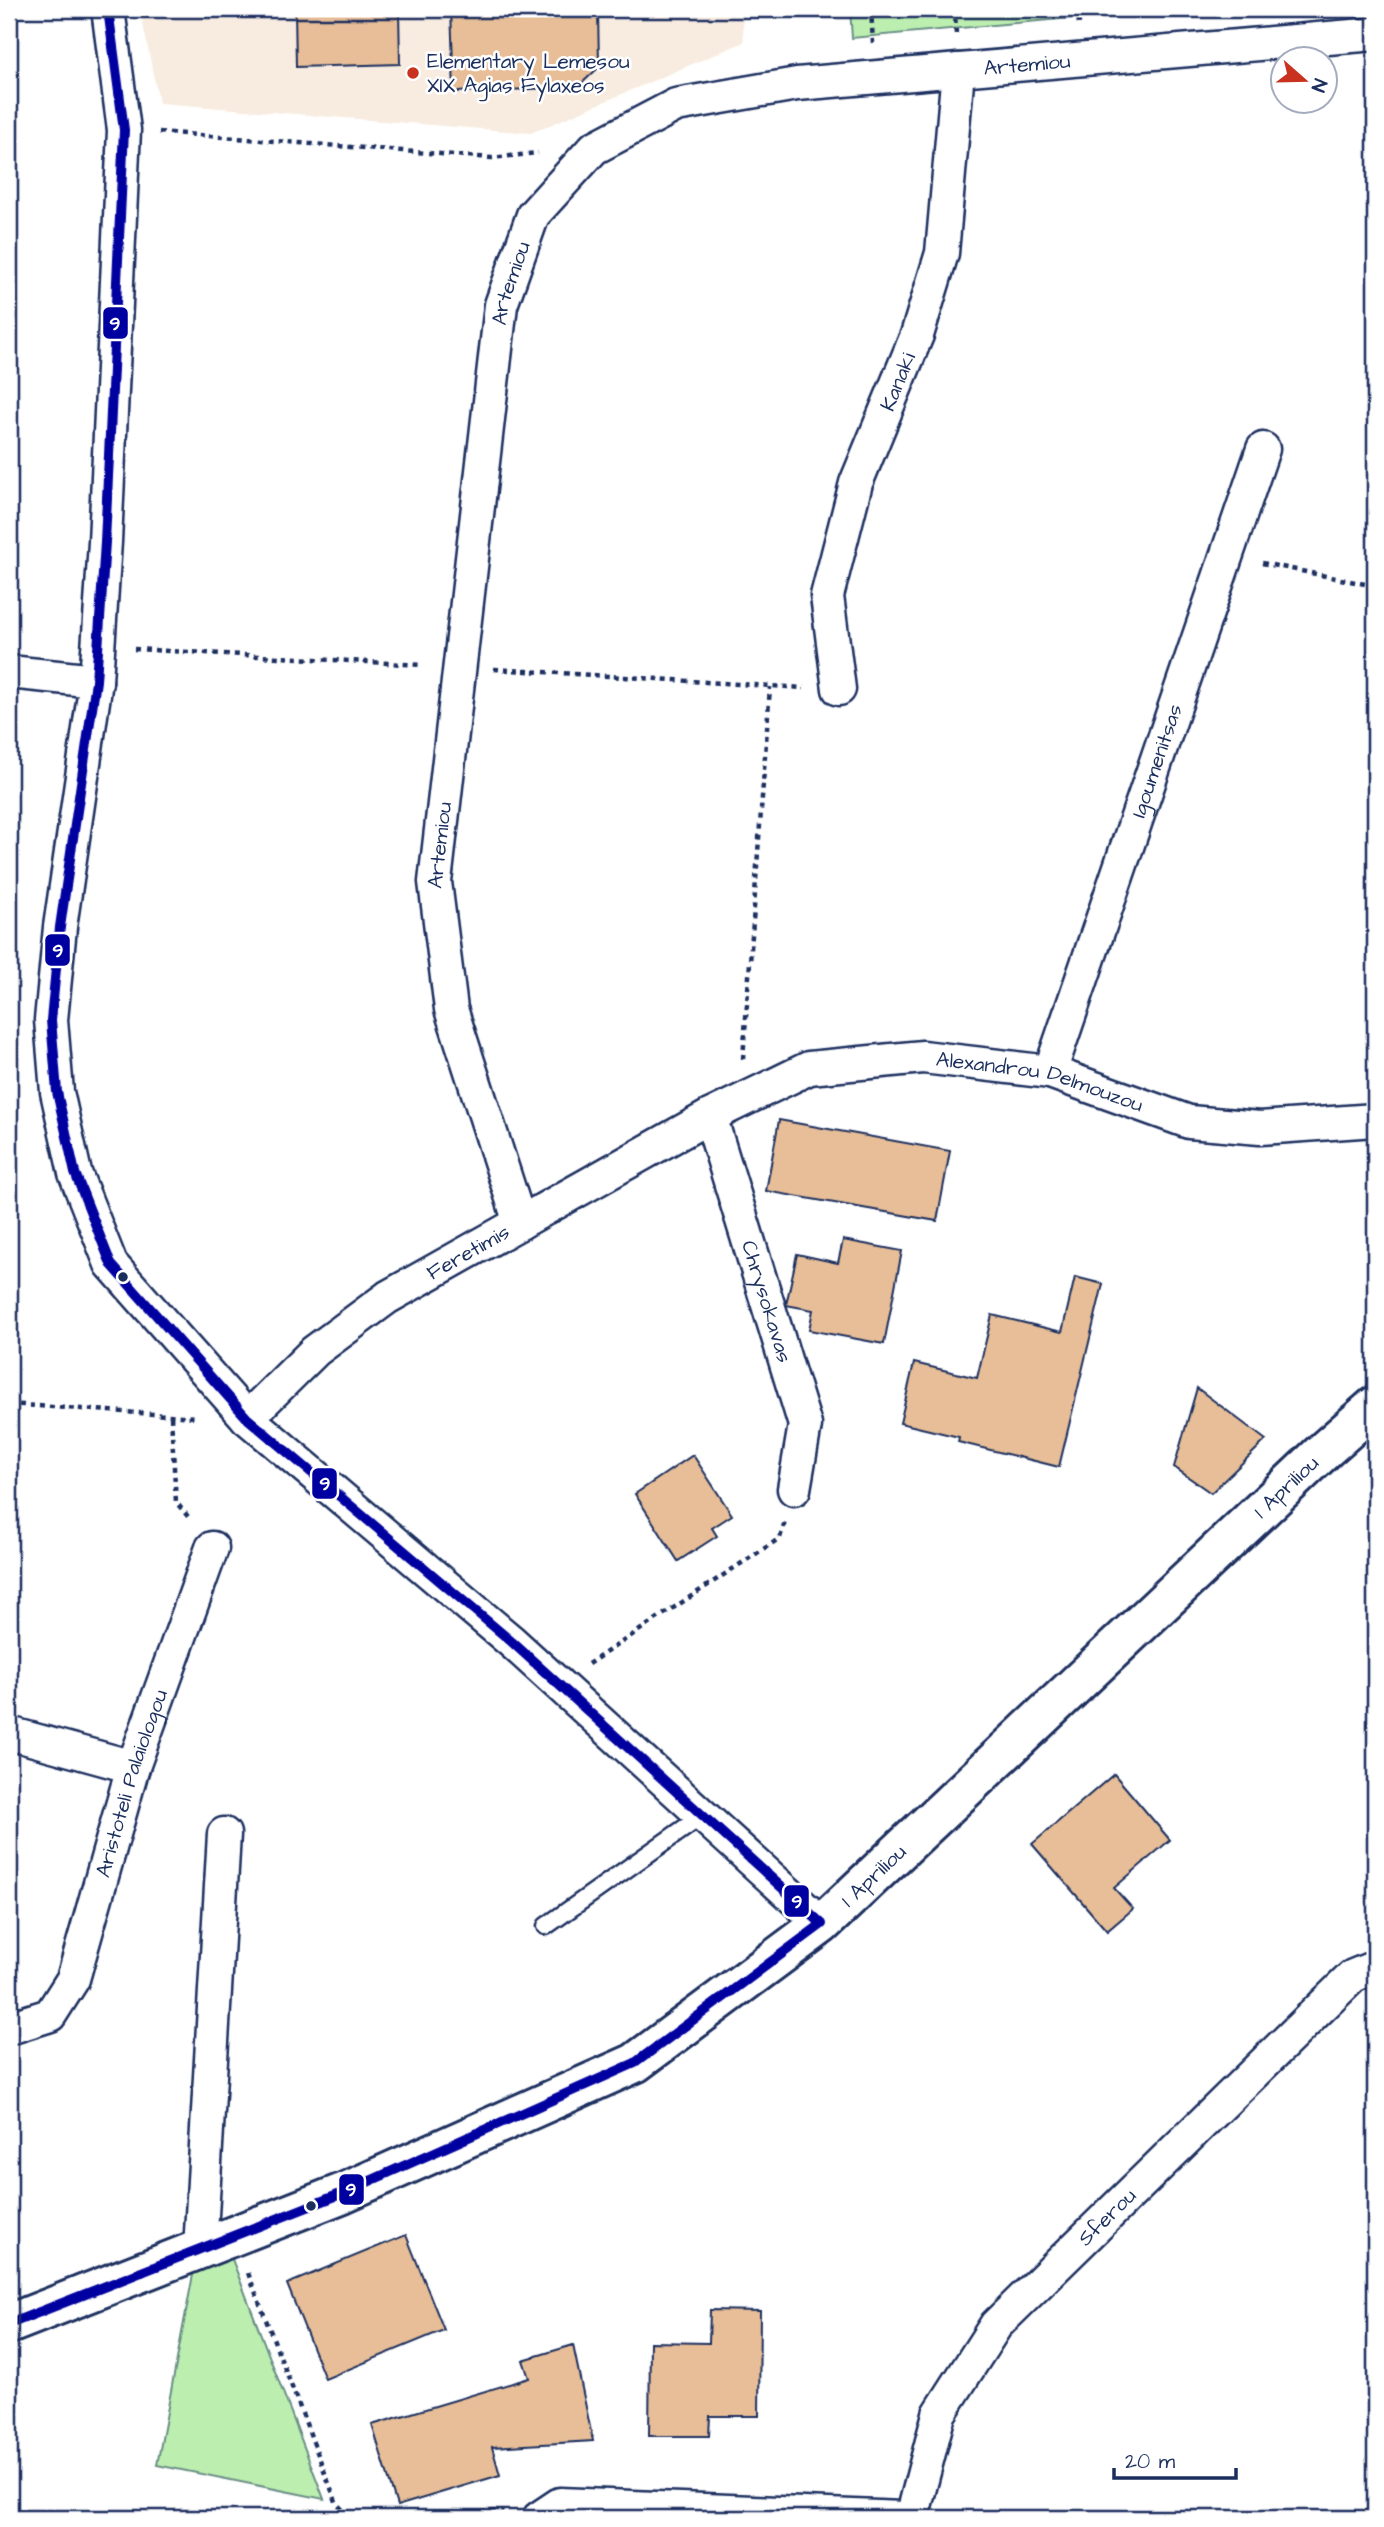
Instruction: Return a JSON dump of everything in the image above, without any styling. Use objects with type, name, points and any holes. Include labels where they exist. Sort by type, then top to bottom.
[{"type":"main road","name":"1 Apriliou","points":[[9,2324],[343,2193],[635,2063],[822,1924],[1327,1448],[1375,1406]]},
{"type":"street","points":[[108,9],[124,130],[106,528],[96,681],[60,927],[51,1020],[57,1092],[75,1173],[111,1264],[247,1418],[512,1642],[822,1924]]},
{"type":"street","name":"Artemiou","points":[[520,1223],[451,1009],[435,882],[501,305],[533,215],[594,148],[676,105],[797,84],[1375,34]]},
{"type":"street","name":"Kanaki","points":[[839,689],[827,596],[856,483],[918,335],[942,253],[958,70]]},
{"type":"street","name":"Igoumenitsas","points":[[1050,1072],[1263,449]]},
{"type":"street","points":[[9,672],[96,681]]},
{"type":"street","name":"Alexandrou Delmouzou","points":[[710,1116],[809,1068],[923,1056],[1050,1072],[1189,1122],[1260,1128],[1375,1120]]},
{"type":"street","name":"Feretimis","points":[[247,1418],[315,1351],[388,1297],[710,1116]]},
{"type":"street","name":"Chrysokavas","points":[[710,1116],[805,1425],[794,1489]]},
{"type":"street","name":"Aristoteli Palaiologou","points":[[9,2028],[50,2015],[73,1979],[133,1767],[212,1548]]},
{"type":"street","points":[[9,1733],[133,1767]]},
{"type":"street","points":[[217,2243],[224,1834]]},
{"type":"street","name":"Sferou","points":[[912,2518],[939,2414],[996,2325],[1353,1976],[1375,1967]]},
{"type":"street","points":[[538,2518],[560,2504],[903,2518]]},
{"type":"lane","points":[[546,1926],[703,1815]]},
{"type":"path","points":[[124,130],[492,158],[594,148]]},
{"type":"path","points":[[1227,556],[1375,586]]},
{"type":"path","points":[[740,1102],[771,687]]},
{"type":"path","points":[[9,1404],[171,1416],[247,1418]]},
{"type":"path","points":[[171,1416],[176,1502],[212,1548]]},
{"type":"path","points":[[558,1684],[780,1538],[794,1489]]},
{"type":"path","points":[[217,2243],[337,2504],[351,2518]]},
{"type":"path","points":[[421,2518],[499,2511],[507,2515]]},
{"type":"shaded area","name":"Elementary Lemesou XIX Agias Fylaxeos","points":[[140,9],[742,9],[744,42],[531,133],[159,103]]},
{"type":"green space","points":[[850,9],[1070,9],[1071,18],[852,38]]},
{"type":"green space","points":[[230,2254],[324,2499],[157,2465],[195,2264]]},
{"type":"building","points":[[295,9],[399,9],[400,64],[296,67]]},
{"type":"building","points":[[451,9],[598,9],[599,67],[578,87],[454,92]]},
{"type":"building","points":[[779,1120],[950,1151],[937,1221],[766,1191]]},
{"type":"building","points":[[843,1240],[902,1251],[884,1344],[809,1330],[813,1310],[786,1305],[797,1254],[838,1263]]},
{"type":"building","points":[[1075,1277],[1103,1284],[1059,1467],[958,1442],[959,1437],[900,1423],[914,1363],[977,1378],[992,1315],[1062,1332]]},
{"type":"building","points":[[1197,1388],[1266,1440],[1211,1493],[1174,1467]]},
{"type":"building","points":[[693,1455],[732,1515],[712,1528],[717,1536],[678,1561],[635,1494]]},
{"type":"building","points":[[1114,1774],[1170,1840],[1114,1888],[1133,1909],[1107,1931],[1032,1844]]},
{"type":"building","points":[[406,2235],[444,2330],[325,2379],[287,2284]]},
{"type":"building","points":[[710,2310],[760,2311],[759,2416],[710,2416],[709,2436],[649,2436],[650,2342],[709,2343]]},
{"type":"building","points":[[573,2345],[593,2441],[492,2447],[500,2475],[397,2506],[372,2425],[529,2378],[523,2360]]},
{"type":"transit line","name":"9","points":[[9,2324],[343,2193],[635,2063],[822,1924],[512,1642],[247,1418],[111,1264],[75,1173],[57,1092],[51,1020],[60,927],[96,681],[105,542],[124,130],[108,9]]},
{"type":"place","name":"Elementary Lemesou XIX Agias Fylaxeos","points":[[413,73]]}]
